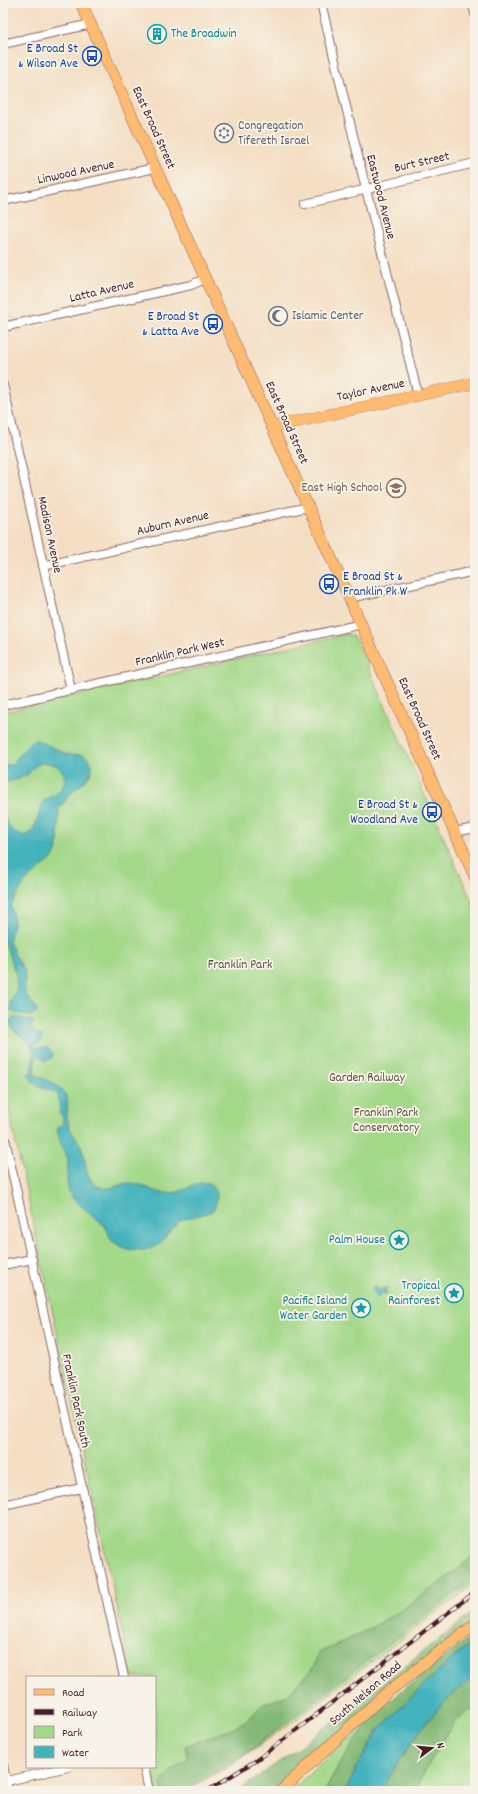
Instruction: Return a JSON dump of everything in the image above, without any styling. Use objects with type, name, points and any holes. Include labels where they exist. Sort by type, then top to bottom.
[{"type":"main road","name":"East Broad Street","points":[[83,3],[155,168],[475,877]]},
{"type":"main road","name":"Taylor Avenue","points":[[272,427],[475,383]]},
{"type":"main road","name":"South Nelson Road","points":[[281,1791],[384,1695],[475,1624]]},
{"type":"street","name":"Eastwood Avenue","points":[[321,3],[418,395]]},
{"type":"street","points":[[473,3],[475,14]]},
{"type":"street","points":[[3,44],[91,24]]},
{"type":"street","name":"Burt Street","points":[[305,204],[475,163]]},
{"type":"street","name":"Linwood Avenue","points":[[3,201],[155,168]]},
{"type":"street","name":"Latta Avenue","points":[[3,327],[191,285],[205,279]]},
{"type":"street","name":"Madison Avenue","points":[[3,384],[71,690]]},
{"type":"street","name":"Auburn Avenue","points":[[43,566],[308,507]]},
{"type":"street","points":[[350,598],[475,571]]},
{"type":"street","name":"Franklin Park West","points":[[3,705],[362,624]]},
{"type":"street","points":[[455,832],[475,828]]},
{"type":"street","name":"Franklin Park South","points":[[3,1130],[124,1676]]},
{"type":"street","points":[[3,1265],[32,1259]]},
{"type":"street","points":[[3,1505],[82,1488]]},
{"type":"street","points":[[3,1765],[8,1791]]},
{"type":"street","points":[[5,1781],[64,1768]]},
{"type":"street","points":[[144,1768],[149,1791]]},
{"type":"green space","name":"Franklin Park","points":[[346,634],[351,635],[356,640],[475,908],[475,1583],[295,1720],[228,1767],[184,1791],[156,1791],[151,1768],[156,1768],[156,1676],[132,1676],[3,1084],[3,712]]},
{"type":"green space","points":[[475,1554],[475,1578],[228,1767],[184,1791],[163,1791],[161,1783],[172,1770],[188,1759],[185,1746],[234,1728],[249,1718],[263,1704],[286,1696],[314,1667],[318,1653],[339,1644],[401,1610],[439,1583]]},
{"type":"green space","points":[[475,1611],[475,1621],[273,1791],[238,1791],[297,1749]]},
{"type":"green space","points":[[475,1633],[475,1791],[290,1791],[405,1688]]},
{"type":"green space","points":[[475,1633],[475,1641],[463,1649],[409,1699],[377,1732],[358,1765],[346,1791],[325,1791],[338,1766],[372,1717],[405,1688]]},
{"type":"green space","points":[[475,1677],[475,1707],[456,1721],[442,1741],[414,1791],[381,1791],[400,1759],[422,1728],[447,1700]]},
{"type":"water","points":[[37,740],[67,754],[83,755],[88,758],[92,771],[85,781],[73,791],[59,809],[58,847],[53,858],[24,883],[11,906],[14,921],[9,941],[15,955],[25,971],[25,994],[36,1008],[37,1012],[31,1016],[15,1013],[10,1010],[11,1002],[17,988],[16,975],[3,938],[3,815],[12,830],[19,834],[28,835],[35,826],[43,802],[60,791],[64,784],[65,777],[61,770],[54,764],[41,763],[33,768],[28,775],[3,783],[3,765],[11,765],[30,742]]},
{"type":"water","points":[[14,1017],[33,1021],[31,1027],[35,1033],[43,1036],[40,1043],[34,1044],[35,1048],[48,1048],[53,1053],[52,1058],[45,1061],[40,1055],[36,1058],[34,1074],[56,1085],[64,1092],[67,1102],[67,1117],[70,1128],[80,1144],[86,1169],[91,1181],[102,1188],[132,1183],[161,1193],[182,1191],[200,1183],[209,1183],[217,1193],[215,1207],[211,1212],[180,1220],[157,1246],[144,1250],[126,1249],[112,1241],[105,1226],[73,1199],[69,1192],[67,1182],[68,1159],[62,1148],[57,1130],[63,1122],[63,1117],[60,1113],[58,1094],[36,1084],[30,1078],[28,1074],[31,1072],[34,1054],[31,1044],[14,1031],[9,1021]]},
{"type":"water","points":[[375,1285],[379,1290],[386,1288],[386,1294],[382,1293],[379,1297],[375,1296],[372,1287]]},
{"type":"water","points":[[475,1641],[475,1677],[447,1700],[422,1728],[400,1759],[381,1791],[346,1791],[358,1765],[377,1732],[409,1699],[463,1649]]},
{"type":"railway","points":[[207,1791],[255,1761],[282,1741],[475,1592]]},
{"type":"place","name":"The Broadwin","points":[[157,34]]},
{"type":"place","name":"E Broad St & Wilson Ave","points":[[92,56]]},
{"type":"place","name":"Congregation Tifereth Israel","points":[[224,133]]},
{"type":"place","name":"Islamic Center","points":[[278,316]]},
{"type":"place","name":"E Broad St & Latta Ave","points":[[213,324]]},
{"type":"place","name":"East High School","points":[[396,488]]},
{"type":"place","name":"E Broad St & Franklin Pk W","points":[[329,584]]},
{"type":"place","name":"E Broad St & Woodland Ave","points":[[432,812]]},
{"type":"place","name":"Palm House","points":[[399,1240]]},
{"type":"place","name":"Tropical Rainforest","points":[[454,1293]]},
{"type":"place","name":"Pacific Island Water Garden","points":[[361,1308]]},
{"type":"park label","name":"Garden Railway","points":[[367,1078]]},
{"type":"park label","name":"Franklin Park Conservatory","points":[[386,1120]]}]
